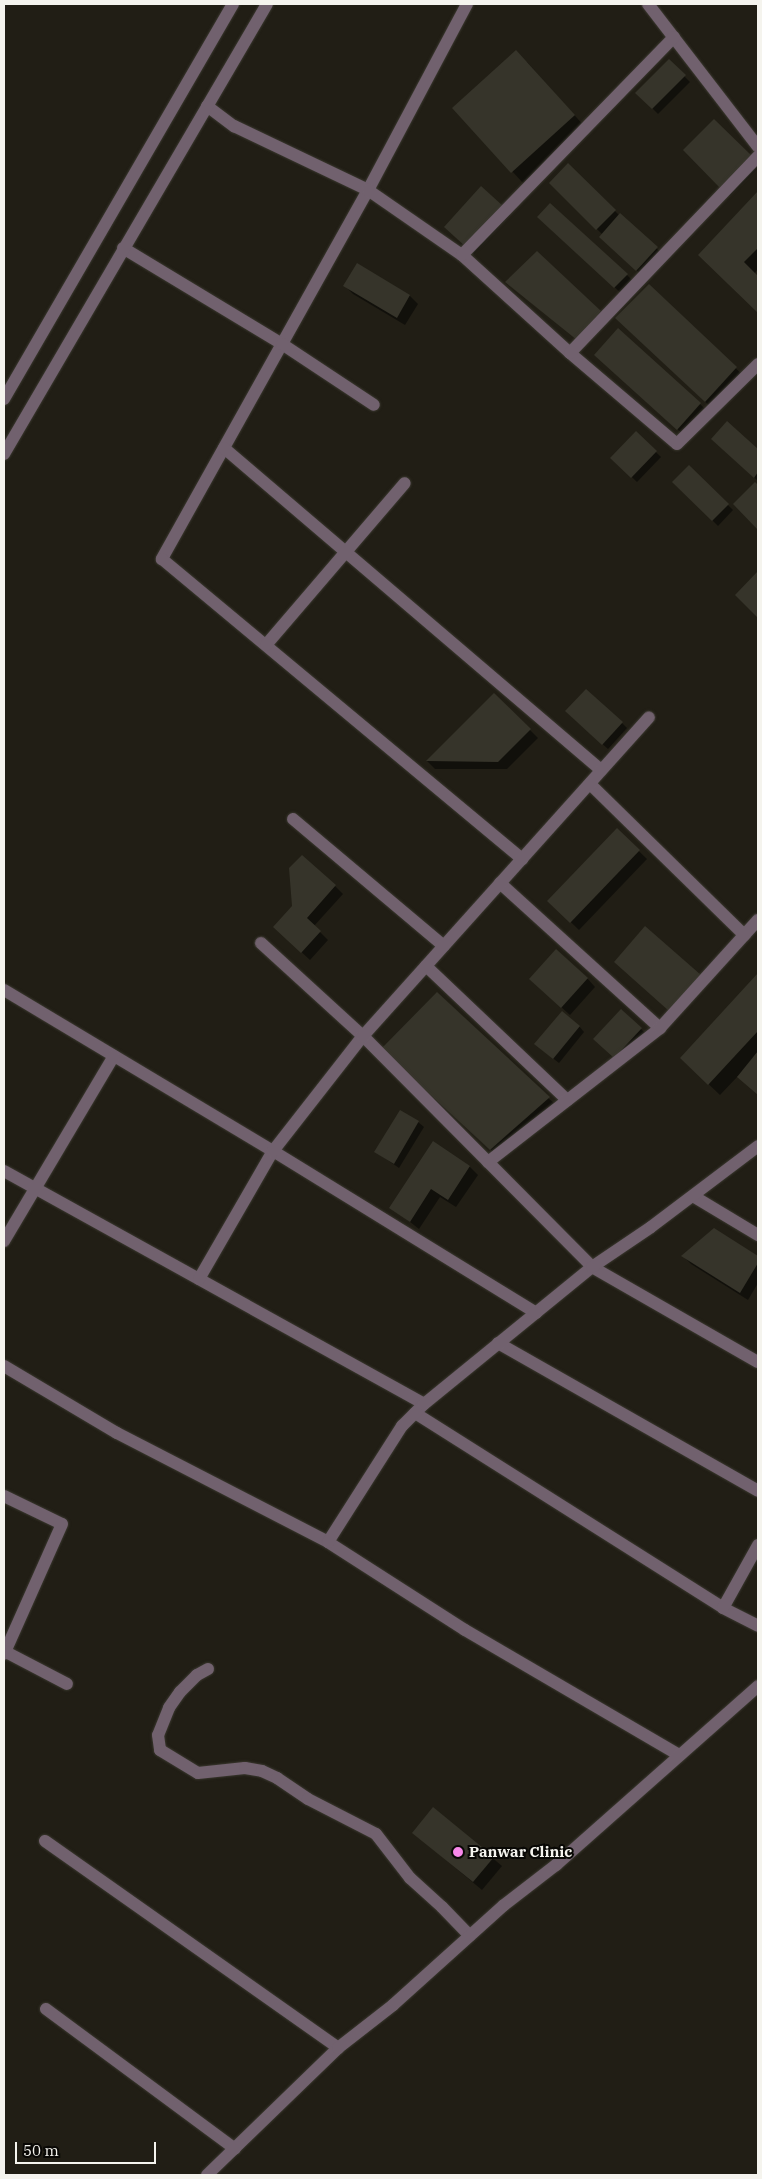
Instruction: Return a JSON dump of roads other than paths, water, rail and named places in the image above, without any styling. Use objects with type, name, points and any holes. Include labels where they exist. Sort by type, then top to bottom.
[{"type":"street","points":[[4,398],[233,4]]},
{"type":"street","points":[[4,454],[267,4]]},
{"type":"street","points":[[467,4],[368,190],[162,559],[522,859]]},
{"type":"street","points":[[648,4],[758,147]]},
{"type":"street","points":[[462,255],[674,37]]},
{"type":"street","points":[[207,106],[234,126],[368,190],[462,255],[570,354],[677,444],[758,364]]},
{"type":"street","points":[[570,354],[758,156]]},
{"type":"street","points":[[124,248],[282,344],[374,405]]},
{"type":"street","points":[[224,448],[602,770]]},
{"type":"street","points":[[266,645],[405,483]]},
{"type":"street","points":[[199,1279],[274,1151],[363,1036],[649,717]]},
{"type":"street","points":[[590,784],[744,935]]},
{"type":"street","points":[[293,819],[444,946]]},
{"type":"street","points":[[500,883],[660,1028]]},
{"type":"street","points":[[488,1162],[660,1028],[758,920]]},
{"type":"street","points":[[261,943],[363,1036],[592,1267],[758,1362]]},
{"type":"street","points":[[426,966],[568,1100]]},
{"type":"street","points":[[4,990],[274,1151],[536,1313]]},
{"type":"street","points":[[4,1241],[114,1056]]},
{"type":"street","points":[[328,1542],[402,1426],[419,1409],[592,1267],[693,1196],[758,1146]]},
{"type":"street","points":[[4,1170],[199,1279],[419,1409],[723,1608],[758,1626]]},
{"type":"street","points":[[693,1196],[758,1235]]},
{"type":"street","points":[[498,1343],[758,1491]]},
{"type":"street","points":[[4,1366],[117,1433],[328,1542],[465,1630],[679,1755]]},
{"type":"street","points":[[4,1496],[62,1524],[4,1652],[67,1684]]},
{"type":"street","points":[[723,1608],[758,1545]]},
{"type":"street","points":[[208,1669],[197,1675],[180,1692],[169,1708],[158,1735],[160,1750],[198,1773],[245,1768],[262,1771],[277,1778],[308,1800],[376,1834],[410,1878],[470,1936]]},
{"type":"street","points":[[207,2175],[338,2048],[393,2005],[470,1936],[556,1865],[758,1686]]},
{"type":"street","points":[[46,1841],[338,2048]]},
{"type":"street","points":[[46,2009],[235,2148]]},
{"type":"place","name":"Panwar Clinic","points":[[458,1852]]}]
